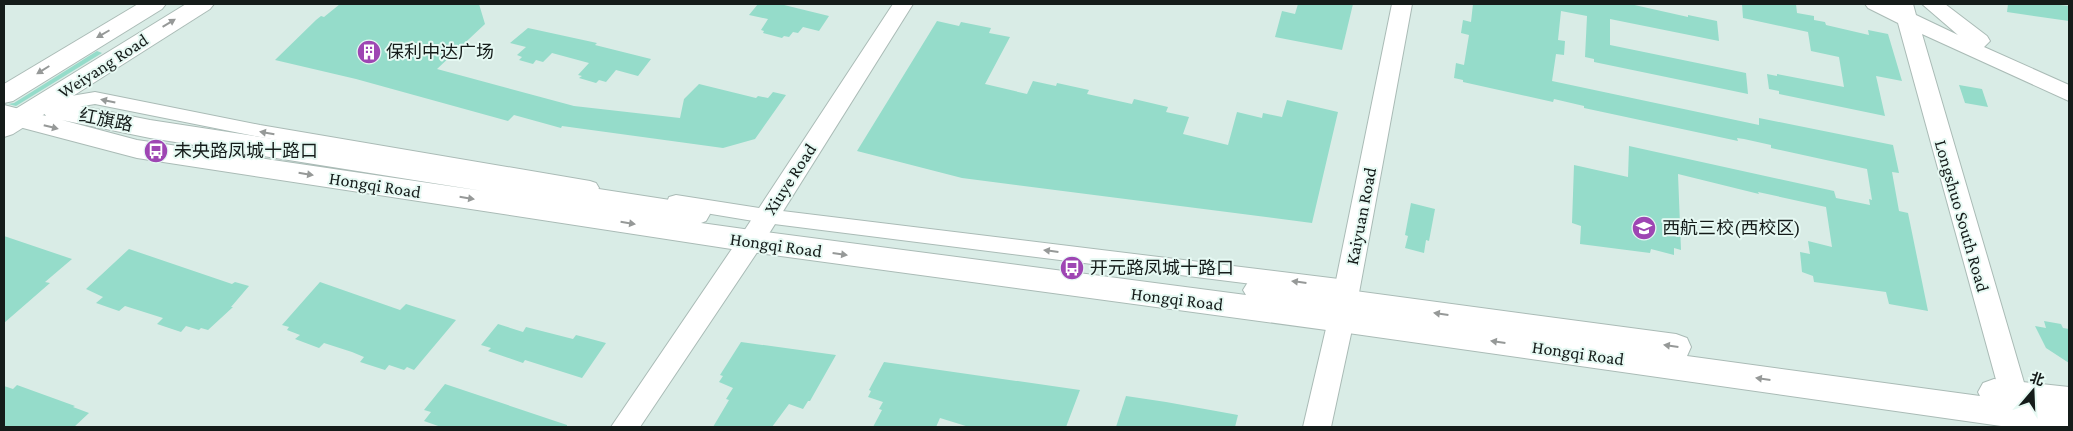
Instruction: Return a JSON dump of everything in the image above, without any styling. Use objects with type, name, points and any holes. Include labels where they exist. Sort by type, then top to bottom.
[{"type":"main road","name":"Weiyang Road","points":[[4,96],[154,4]]},
{"type":"main road","name":"Weiyang Road","points":[[16,117],[202,4]]},
{"type":"main road","name":"红旗路","points":[[4,96],[16,117],[137,148],[759,227]]},
{"type":"main road","name":"Hongqi Road","points":[[759,227],[1344,302],[2019,412],[2069,422]]},
{"type":"main road","name":"Hongqi Road","points":[[2019,412],[2069,401]]},
{"type":"street","name":"Xiuye Road","points":[[625,427],[759,227],[902,4]]},
{"type":"street","name":"Kaiyuan Road","points":[[1317,427],[1344,302],[1402,4]]},
{"type":"street","points":[[1876,4],[1900,7],[2069,82]]},
{"type":"street","points":[[1932,4],[1980,41]]},
{"type":"street","points":[[1900,7],[2069,94]]},
{"type":"street","name":"Longshuo South Road","points":[[1900,7],[2019,412]]},
{"type":"street","points":[[16,117],[95,98],[260,131],[593,189],[759,227]]},
{"type":"building","points":[[340,4],[479,4],[485,24],[437,69],[574,106],[680,118],[684,99],[699,84],[756,98],[758,96],[768,98],[773,92],[786,95],[755,139],[723,148],[562,126],[561,128],[514,115],[508,121],[356,79],[275,60],[316,20],[321,16],[324,17]]},
{"type":"building","points":[[758,4],[780,4],[829,16],[819,31],[803,27],[798,33],[793,32],[789,37],[784,36],[782,38],[763,33],[764,31],[761,30],[768,19],[749,15]]},
{"type":"building","points":[[1298,4],[1353,4],[1342,50],[1275,37],[1282,11],[1295,14]]},
{"type":"building","points":[[1473,4],[1630,4],[1688,17],[1688,15],[1717,21],[1719,41],[1610,19],[1610,45],[1746,73],[1748,94],[1594,62],[1594,59],[1585,57],[1587,16],[1561,11],[1558,40],[1565,41],[1564,55],[1556,54],[1552,81],[1759,125],[1759,118],[1893,145],[1899,173],[1892,172],[1899,211],[1908,213],[1928,311],[1889,304],[1886,292],[1814,282],[1813,276],[1802,272],[1800,252],[1810,254],[1808,241],[1832,247],[1826,207],[1758,192],[1759,194],[1678,174],[1681,250],[1674,248],[1674,255],[1651,249],[1650,253],[1580,244],[1581,226],[1572,223],[1574,165],[1628,177],[1629,146],[1834,191],[1836,198],[1870,205],[1869,199],[1872,200],[1867,169],[1771,148],[1771,145],[1744,139],[1737,138],[1738,141],[1584,108],[1584,106],[1554,99],[1553,102],[1463,82],[1463,80],[1454,78],[1456,63],[1464,65],[1469,35],[1461,33],[1463,20],[1471,22]]},
{"type":"building","points":[[1742,4],[1796,4],[1797,13],[1814,16],[1814,20],[1825,22],[1826,25],[1869,35],[1868,30],[1888,34],[1902,81],[1876,76],[1885,116],[1779,94],[1779,91],[1769,89],[1767,74],[1777,76],[1777,74],[1844,87],[1839,57],[1811,51],[1808,32],[1743,18]]},
{"type":"building","points":[[2008,4],[2069,6],[2069,21],[2007,12]]},
{"type":"building","points":[[937,21],[959,26],[961,22],[991,28],[989,33],[1010,37],[985,84],[1027,94],[1033,81],[1056,86],[1057,83],[1089,90],[1087,94],[1132,104],[1134,99],[1168,107],[1166,112],[1189,117],[1183,134],[1228,145],[1237,112],[1262,118],[1263,113],[1282,117],[1287,100],[1338,112],[1312,223],[962,178],[857,151]]},
{"type":"building","points":[[528,28],[597,43],[595,45],[651,59],[638,76],[616,70],[606,82],[599,80],[596,83],[579,78],[582,76],[578,75],[589,63],[552,53],[543,62],[536,60],[533,64],[519,60],[522,57],[517,55],[526,47],[510,43]]},
{"type":"building","points":[[97,51],[102,53],[16,106],[8,104],[14,103]]},
{"type":"building","points":[[1959,85],[1982,89],[1988,107],[1965,103]]},
{"type":"building","points":[[1411,203],[1435,209],[1429,241],[1426,240],[1424,253],[1405,248],[1408,236],[1405,235]]},
{"type":"building","points":[[4,236],[72,259],[45,282],[50,283],[4,323]]},
{"type":"building","points":[[129,249],[232,284],[235,282],[249,286],[231,307],[233,307],[208,330],[201,328],[199,330],[186,326],[181,332],[157,324],[163,318],[125,306],[119,311],[96,303],[103,297],[86,289]]},
{"type":"building","points":[[320,282],[400,310],[406,304],[456,320],[414,370],[407,367],[404,370],[389,365],[385,370],[360,362],[364,357],[352,352],[324,343],[319,348],[295,339],[300,335],[287,330],[289,327],[282,325]]},
{"type":"building","points":[[2044,321],[2061,324],[2063,328],[2069,329],[2069,363],[2046,348],[2035,326],[2046,328]]},
{"type":"building","points":[[498,324],[523,332],[526,327],[573,339],[576,335],[606,343],[582,378],[525,360],[523,363],[488,351],[491,348],[481,345]]},
{"type":"building","points":[[741,342],[836,355],[810,401],[808,401],[803,409],[789,404],[772,427],[713,427],[729,400],[726,399],[733,388],[719,382],[723,376],[720,375]]},
{"type":"building","points":[[884,362],[1080,390],[1066,427],[969,427],[940,418],[936,427],[873,427],[882,410],[879,409],[883,402],[868,397],[871,391],[869,390]]},
{"type":"building","points":[[445,384],[567,425],[567,427],[441,427],[424,421],[431,412],[424,410]]},
{"type":"building","points":[[17,385],[89,413],[74,427],[4,427],[4,386],[13,389]]},
{"type":"building","points":[[1126,396],[1238,415],[1235,427],[1116,427]]},
{"type":"place","name":"保利中达广场","points":[[369,52]]},
{"type":"place","name":"未央路凤城十路口","points":[[156,151]]},
{"type":"place","name":"西航三校(西校区)","points":[[1644,228]]},
{"type":"place","name":"开元路凤城十路口","points":[[1072,268]]}]
